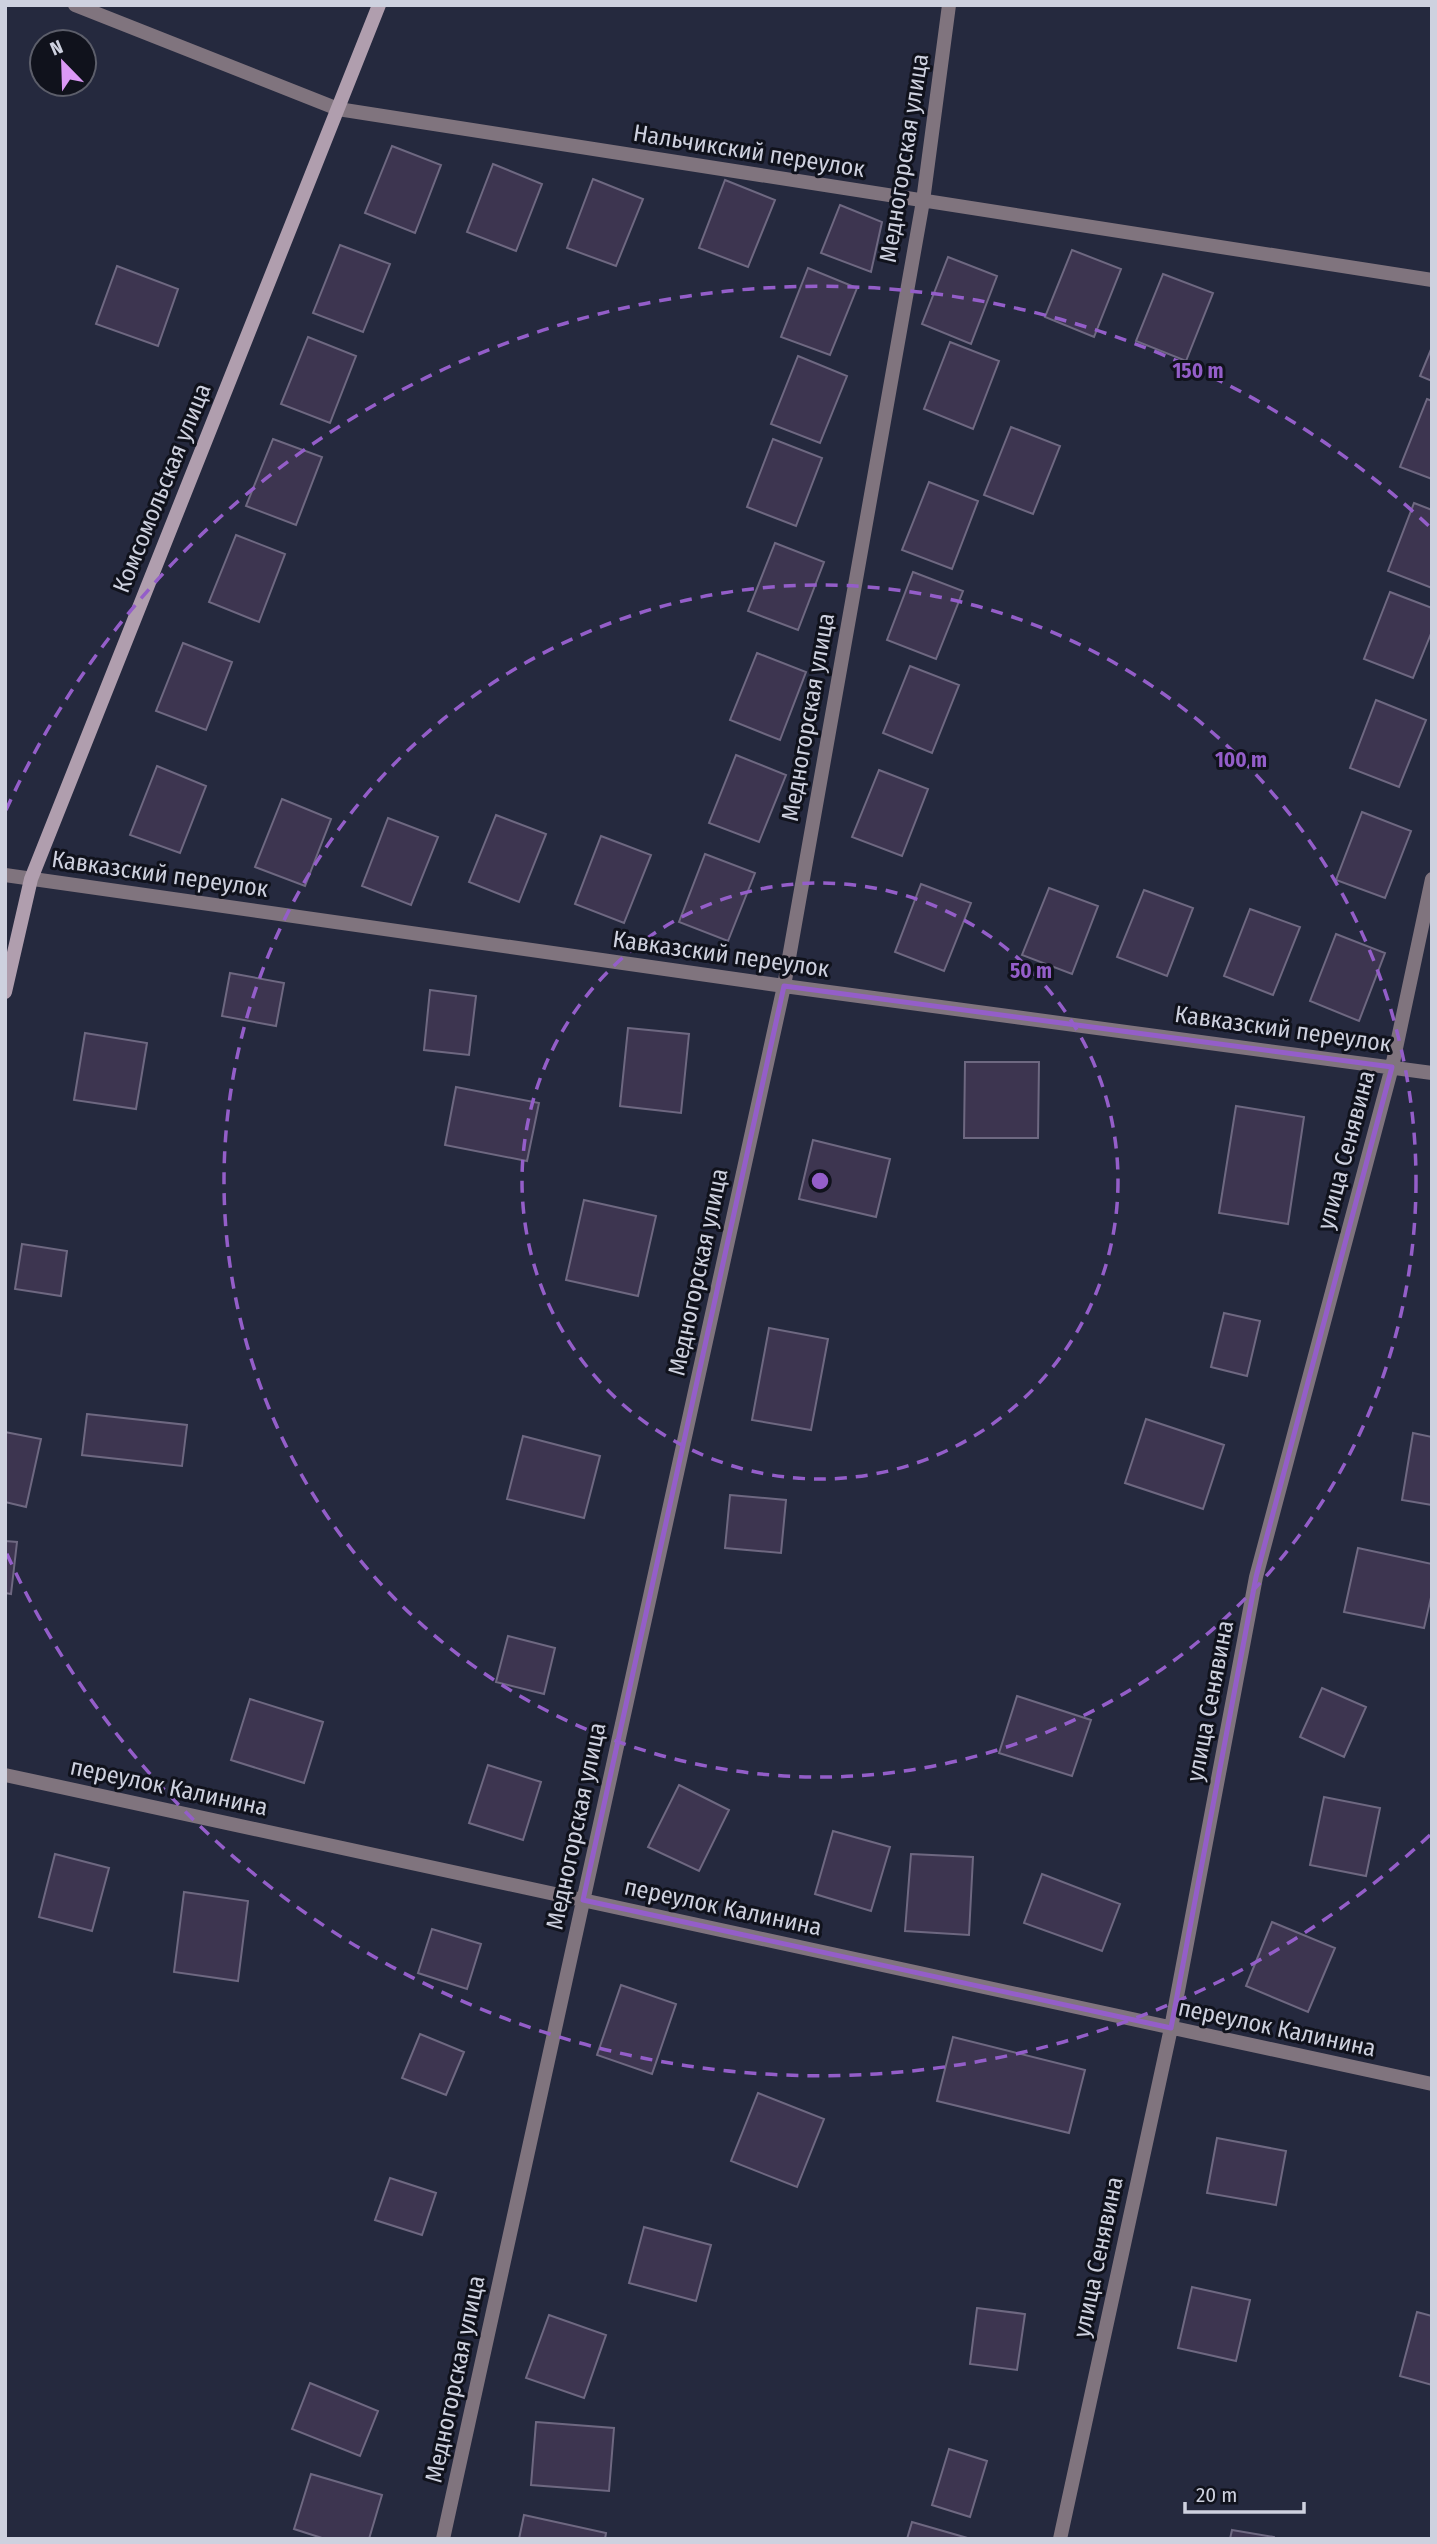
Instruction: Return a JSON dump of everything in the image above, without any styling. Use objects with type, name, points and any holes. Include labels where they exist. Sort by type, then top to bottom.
[{"type":"main road","name":"Комсомольская улица","points":[[5,992],[31,879],[379,5]]},
{"type":"street","name":"Нальчикский переулок","points":[[75,5],[338,109],[1432,281]]},
{"type":"street","name":"Медногорская улица","points":[[443,2539],[783,986],[923,201],[949,5]]},
{"type":"street","name":"Кавказский переулок","points":[[5,875],[783,986],[1432,1073]]},
{"type":"street","name":"улица Сенявина","points":[[1060,2539],[1171,2028],[1256,1577],[1392,1067],[1432,879]]},
{"type":"street","name":"переулок Калинина","points":[[5,1775],[1432,2084]]},
{"type":"highlighted area","points":[[784,986],[1392,1067],[1256,1577],[1171,2028],[583,1900]]},
{"type":"building","points":[[392,146],[441,165],[415,233],[365,213]]},
{"type":"building","points":[[493,164],[542,184],[516,251],[467,232]]},
{"type":"building","points":[[593,179],[643,199],[616,266],[567,248]]},
{"type":"building","points":[[725,180],[775,200],[748,267],[699,248]]},
{"type":"building","points":[[840,205],[882,222],[871,272],[821,253]]},
{"type":"building","points":[[340,245],[390,264],[363,332],[313,313]]},
{"type":"building","points":[[1072,250],[1121,269],[1094,337],[1045,317]]},
{"type":"building","points":[[948,257],[997,276],[971,344],[922,324]]},
{"type":"building","points":[[117,266],[178,289],[158,346],[96,324]]},
{"type":"building","points":[[808,268],[857,288],[830,355],[781,337]]},
{"type":"building","points":[[1163,274],[1213,293],[1186,361],[1136,341]]},
{"type":"building","points":[[308,337],[356,356],[330,423],[281,404]]},
{"type":"building","points":[[950,342],[999,361],[973,429],[924,409]]},
{"type":"building","points":[[1432,347],[1432,381],[1420,376]]},
{"type":"building","points":[[798,356],[847,376],[820,443],[771,424]]},
{"type":"building","points":[[1427,399],[1432,401],[1432,479],[1400,467]]},
{"type":"building","points":[[1011,427],[1060,446],[1033,514],[984,495]]},
{"type":"building","points":[[273,439],[322,457],[296,525],[246,506]]},
{"type":"building","points":[[773,439],[822,458],[796,526],[747,507]]},
{"type":"building","points":[[929,482],[978,501],[952,569],[902,550]]},
{"type":"building","points":[[1414,503],[1432,510],[1432,588],[1388,571]]},
{"type":"building","points":[[236,535],[285,554],[259,622],[209,602]]},
{"type":"building","points":[[775,543],[824,562],[798,630],[748,611]]},
{"type":"building","points":[[913,572],[963,591],[936,659],[887,640]]},
{"type":"building","points":[[1390,592],[1432,608],[1432,631],[1413,678],[1364,659]]},
{"type":"building","points":[[183,643],[232,662],[206,730],[156,711]]},
{"type":"building","points":[[757,653],[806,672],[780,740],[730,720]]},
{"type":"building","points":[[910,666],[959,685],[932,753],[883,733]]},
{"type":"building","points":[[1376,700],[1426,720],[1399,787],[1350,768]]},
{"type":"building","points":[[736,755],[786,775],[759,842],[709,823]]},
{"type":"building","points":[[157,766],[206,786],[180,853],[130,835]]},
{"type":"building","points":[[879,770],[928,789],[902,856],[852,837]]},
{"type":"building","points":[[282,799],[331,819],[305,886],[255,867]]},
{"type":"building","points":[[1362,812],[1411,831],[1385,898],[1336,880]]},
{"type":"building","points":[[496,815],[546,834],[519,902],[469,882]]},
{"type":"building","points":[[388,818],[438,837],[411,905],[362,886]]},
{"type":"building","points":[[601,836],[651,855],[624,923],[575,904]]},
{"type":"building","points":[[705,854],[755,873],[728,941],[679,922]]},
{"type":"building","points":[[921,884],[971,903],[944,971],[895,952]]},
{"type":"building","points":[[1049,888],[1098,906],[1072,974],[1022,955]]},
{"type":"building","points":[[1144,890],[1193,908],[1167,976],[1117,957]]},
{"type":"building","points":[[1250,909],[1300,927],[1273,995],[1224,976]]},
{"type":"building","points":[[1336,934],[1385,953],[1359,1021],[1310,1001]]},
{"type":"building","points":[[230,973],[284,983],[276,1026],[222,1016]]},
{"type":"building","points":[[430,990],[476,996],[469,1055],[424,1050]]},
{"type":"building","points":[[628,1028],[689,1034],[681,1113],[620,1106]]},
{"type":"building","points":[[85,1033],[147,1043],[136,1109],[74,1100]]},
{"type":"building","points":[[965,1062],[1039,1062],[1038,1138],[964,1138]]},
{"type":"building","points":[[456,1087],[539,1103],[527,1161],[445,1145]]},
{"type":"building","points":[[1236,1106],[1304,1117],[1288,1224],[1219,1213]]},
{"type":"building","points":[[813,1140],[890,1159],[876,1217],[799,1199]]},
{"type":"building","points":[[584,1200],[656,1216],[638,1296],[566,1280]]},
{"type":"building","points":[[22,1244],[67,1251],[61,1296],[15,1289]]},
{"type":"building","points":[[1224,1313],[1260,1321],[1247,1376],[1211,1367]]},
{"type":"building","points":[[769,1328],[828,1339],[811,1430],[752,1420]]},
{"type":"building","points":[[87,1414],[187,1425],[182,1466],[82,1455]]},
{"type":"building","points":[[1146,1419],[1224,1445],[1203,1509],[1125,1483]]},
{"type":"building","points":[[5,1432],[41,1439],[26,1507],[5,1502]]},
{"type":"building","points":[[1413,1433],[1432,1437],[1432,1505],[1402,1500]]},
{"type":"building","points":[[523,1436],[600,1456],[584,1518],[507,1499]]},
{"type":"building","points":[[730,1495],[786,1500],[781,1553],[725,1548]]},
{"type":"building","points":[[5,1541],[17,1542],[11,1594],[5,1593]]},
{"type":"building","points":[[1358,1548],[1432,1564],[1432,1593],[1424,1628],[1344,1612]]},
{"type":"building","points":[[508,1636],[555,1648],[544,1694],[496,1682]]},
{"type":"building","points":[[1322,1688],[1366,1707],[1344,1757],[1300,1737]]},
{"type":"building","points":[[1017,1696],[1091,1720],[1072,1776],[999,1753]]},
{"type":"building","points":[[250,1699],[323,1722],[304,1783],[231,1760]]},
{"type":"building","points":[[488,1765],[541,1782],[523,1840],[469,1823]]},
{"type":"building","points":[[679,1785],[729,1810],[699,1871],[648,1847]]},
{"type":"building","points":[[1324,1797],[1380,1808],[1366,1876],[1310,1865]]},
{"type":"building","points":[[833,1831],[890,1847],[871,1911],[815,1894]]},
{"type":"building","points":[[55,1854],[109,1868],[92,1931],[39,1917]]},
{"type":"building","points":[[911,1854],[973,1857],[969,1935],[905,1931]]},
{"type":"building","points":[[1042,1874],[1120,1904],[1102,1951],[1024,1923]]},
{"type":"building","points":[[184,1892],[248,1901],[238,1981],[174,1972]]},
{"type":"building","points":[[1272,1922],[1335,1948],[1308,2012],[1246,1986]]},
{"type":"building","points":[[432,1929],[481,1944],[467,1989],[418,1973]]},
{"type":"building","points":[[621,1985],[676,2004],[652,2074],[597,2055]]},
{"type":"building","points":[[420,2034],[464,2052],[446,2095],[402,2078]]},
{"type":"building","points":[[953,2037],[1085,2070],[1069,2133],[937,2101]]},
{"type":"building","points":[[758,2093],[824,2119],[797,2187],[731,2161]]},
{"type":"building","points":[[1217,2138],[1286,2151],[1276,2205],[1207,2193]]},
{"type":"building","points":[[390,2178],[436,2193],[422,2235],[375,2220]]},
{"type":"building","points":[[644,2227],[711,2245],[696,2301],[629,2283]]},
{"type":"building","points":[[1192,2287],[1250,2300],[1236,2361],[1178,2348]]},
{"type":"building","points":[[977,2308],[1025,2314],[1017,2370],[970,2364]]},
{"type":"building","points":[[1417,2312],[1432,2316],[1432,2385],[1400,2376]]},
{"type":"building","points":[[549,2315],[606,2335],[584,2398],[526,2378]]},
{"type":"building","points":[[310,2383],[378,2411],[360,2456],[292,2429]]},
{"type":"building","points":[[536,2422],[614,2428],[609,2491],[531,2485]]},
{"type":"building","points":[[949,2449],[987,2461],[970,2517],[932,2505]]},
{"type":"building","points":[[311,2474],[382,2495],[369,2539],[325,2539],[294,2529]]},
{"type":"building","points":[[524,2515],[606,2533],[605,2539],[519,2539]]},
{"type":"building","points":[[912,2522],[971,2539],[907,2539]]},
{"type":"building","points":[[1232,2530],[1274,2537],[1274,2539],[1230,2539]]}]
